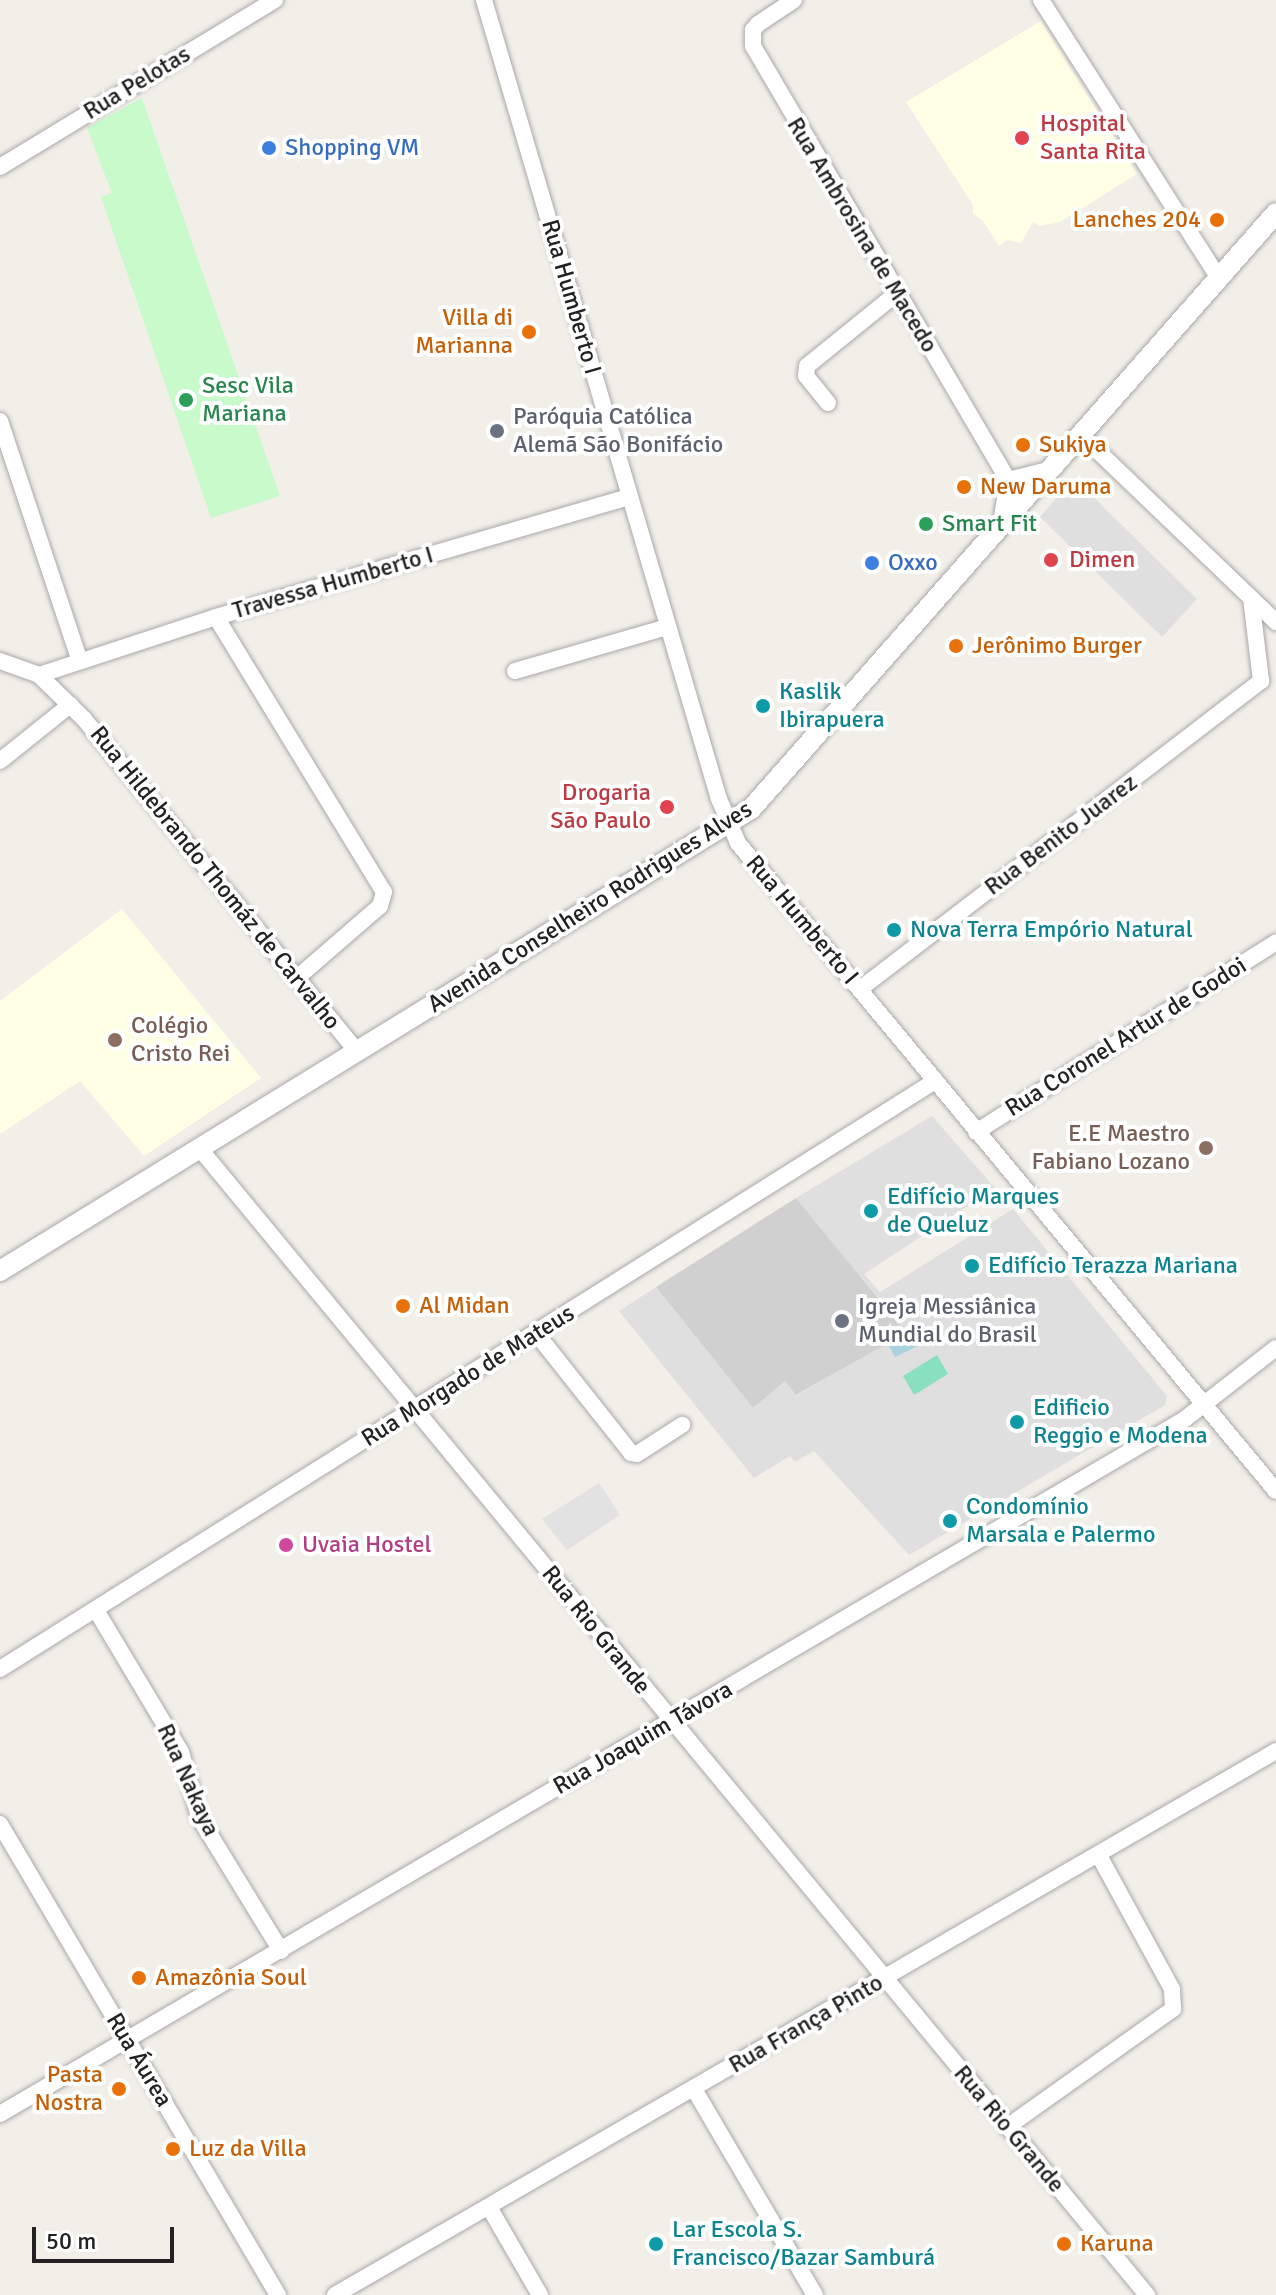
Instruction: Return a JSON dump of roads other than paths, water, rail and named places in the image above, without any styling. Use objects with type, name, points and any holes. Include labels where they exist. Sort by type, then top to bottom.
[{"type":"street","name":"Rua Pelotas","points":[[0,167],[275,0]]},
{"type":"street","name":"Rua Humberto I","points":[[484,0],[667,627],[729,824],[741,849],[1276,1491]]},
{"type":"street","name":"Rua Ambrosina de Macedo","points":[[794,0],[758,24],[753,30],[753,46],[1008,480]]},
{"type":"street","points":[[1041,0],[1219,278]]},
{"type":"street","name":"Avenida Conselheiro Rodrigues Alves","points":[[0,1271],[751,809],[1276,213]]},
{"type":"street","points":[[828,403],[806,376],[807,366],[896,294]]},
{"type":"street","points":[[0,421],[79,659]]},
{"type":"street","points":[[1080,434],[1276,622]]},
{"type":"street","points":[[1001,523],[1008,480],[1048,470]]},
{"type":"street","name":"Travessa Humberto I","points":[[39,675],[79,659],[216,617],[629,497]]},
{"type":"street","points":[[1251,598],[1269,681]]},
{"type":"street","points":[[216,617],[384,892],[380,906],[297,978]]},
{"type":"street","points":[[515,671],[667,627]]},
{"type":"street","points":[[0,661],[39,675]]},
{"type":"street","name":"Rua Hildebrando Thomáz de Carvalho","points":[[39,675],[70,705],[358,1052]]},
{"type":"street","name":"Rua Benito Juarez","points":[[860,989],[1269,681]]},
{"type":"street","points":[[0,761],[70,705]]},
{"type":"street","name":"Rua Coronel Artur de Godoi","points":[[976,1132],[1276,942]]},
{"type":"street","name":"Rua Morgado de Mateus","points":[[0,1669],[417,1410],[935,1081]]},
{"type":"street","name":"Rua Rio Grande","points":[[200,1149],[670,1722],[1147,2295]]},
{"type":"street","points":[[536,1333],[631,1453],[637,1454],[682,1425]]},
{"type":"street","name":"Rua Joaquim Távora","points":[[0,2114],[1205,1406],[1276,1348]]},
{"type":"street","name":"Rua Nakaya","points":[[96,1610],[181,1752],[199,1817],[281,1951]]},
{"type":"street","name":"Rua França Pinto","points":[[335,2295],[1276,1751]]},
{"type":"street","name":"Rua Áurea","points":[[0,1824],[278,2295]]},
{"type":"street","points":[[1007,2127],[1170,2014],[1176,2002],[1172,1989],[1098,1854]]},
{"type":"street","points":[[694,2089],[815,2295]]},
{"type":"street","points":[[489,2207],[540,2295]]},
{"type":"water","points":[[919,1327],[926,1339],[922,1344],[895,1357],[888,1344]]},
{"type":"place","name":"Hospital Santa Rita","points":[[1022,138]]},
{"type":"place","name":"Shopping VM","points":[[269,148]]},
{"type":"place","name":"Lanches 204","points":[[1217,220]]},
{"type":"place","name":"Villa di Marianna","points":[[529,332]]},
{"type":"place","name":"Sesc Vila Mariana","points":[[186,400]]},
{"type":"place","name":"Paróquia Católica Alemã São Bonifácio","points":[[497,431]]},
{"type":"place","name":"Sukiya","points":[[1023,445]]},
{"type":"place","name":"New Daruma","points":[[964,487]]},
{"type":"place","name":"Smart Fit","points":[[926,524]]},
{"type":"place","name":"Dimen","points":[[1051,560]]},
{"type":"place","name":"Oxxo","points":[[872,563]]},
{"type":"place","name":"Jerônimo Burger","points":[[956,646]]},
{"type":"place","name":"Kaslik Ibirapuera","points":[[763,706]]},
{"type":"place","name":"Drogaria São Paulo","points":[[667,807]]},
{"type":"place","name":"Nova Terra Empório Natural","points":[[894,930]]},
{"type":"place","name":"Colégio Cristo Rei","points":[[115,1040]]},
{"type":"place","name":"E.E Maestro Fabiano Lozano","points":[[1206,1148]]},
{"type":"place","name":"Edifício Marques de Queluz","points":[[871,1211]]},
{"type":"place","name":"Edifício Terazza Mariana","points":[[972,1266]]},
{"type":"place","name":"Al Midan","points":[[403,1306]]},
{"type":"place","name":"Igreja Messiânica Mundial do Brasil","points":[[842,1321]]},
{"type":"place","name":"Edificio Reggio e Modena","points":[[1017,1422]]},
{"type":"place","name":"Condomínio Marsala e Palermo","points":[[950,1521]]},
{"type":"place","name":"Uvaia Hostel","points":[[286,1545]]},
{"type":"place","name":"Amazônia Soul","points":[[139,1978]]},
{"type":"place","name":"Pasta Nostra","points":[[119,2089]]},
{"type":"place","name":"Luz da Villa","points":[[173,2149]]},
{"type":"place","name":"Lar Escola S. Francisco/Bazar Samburá","points":[[656,2244]]},
{"type":"place","name":"Karuna","points":[[1064,2244]]}]
